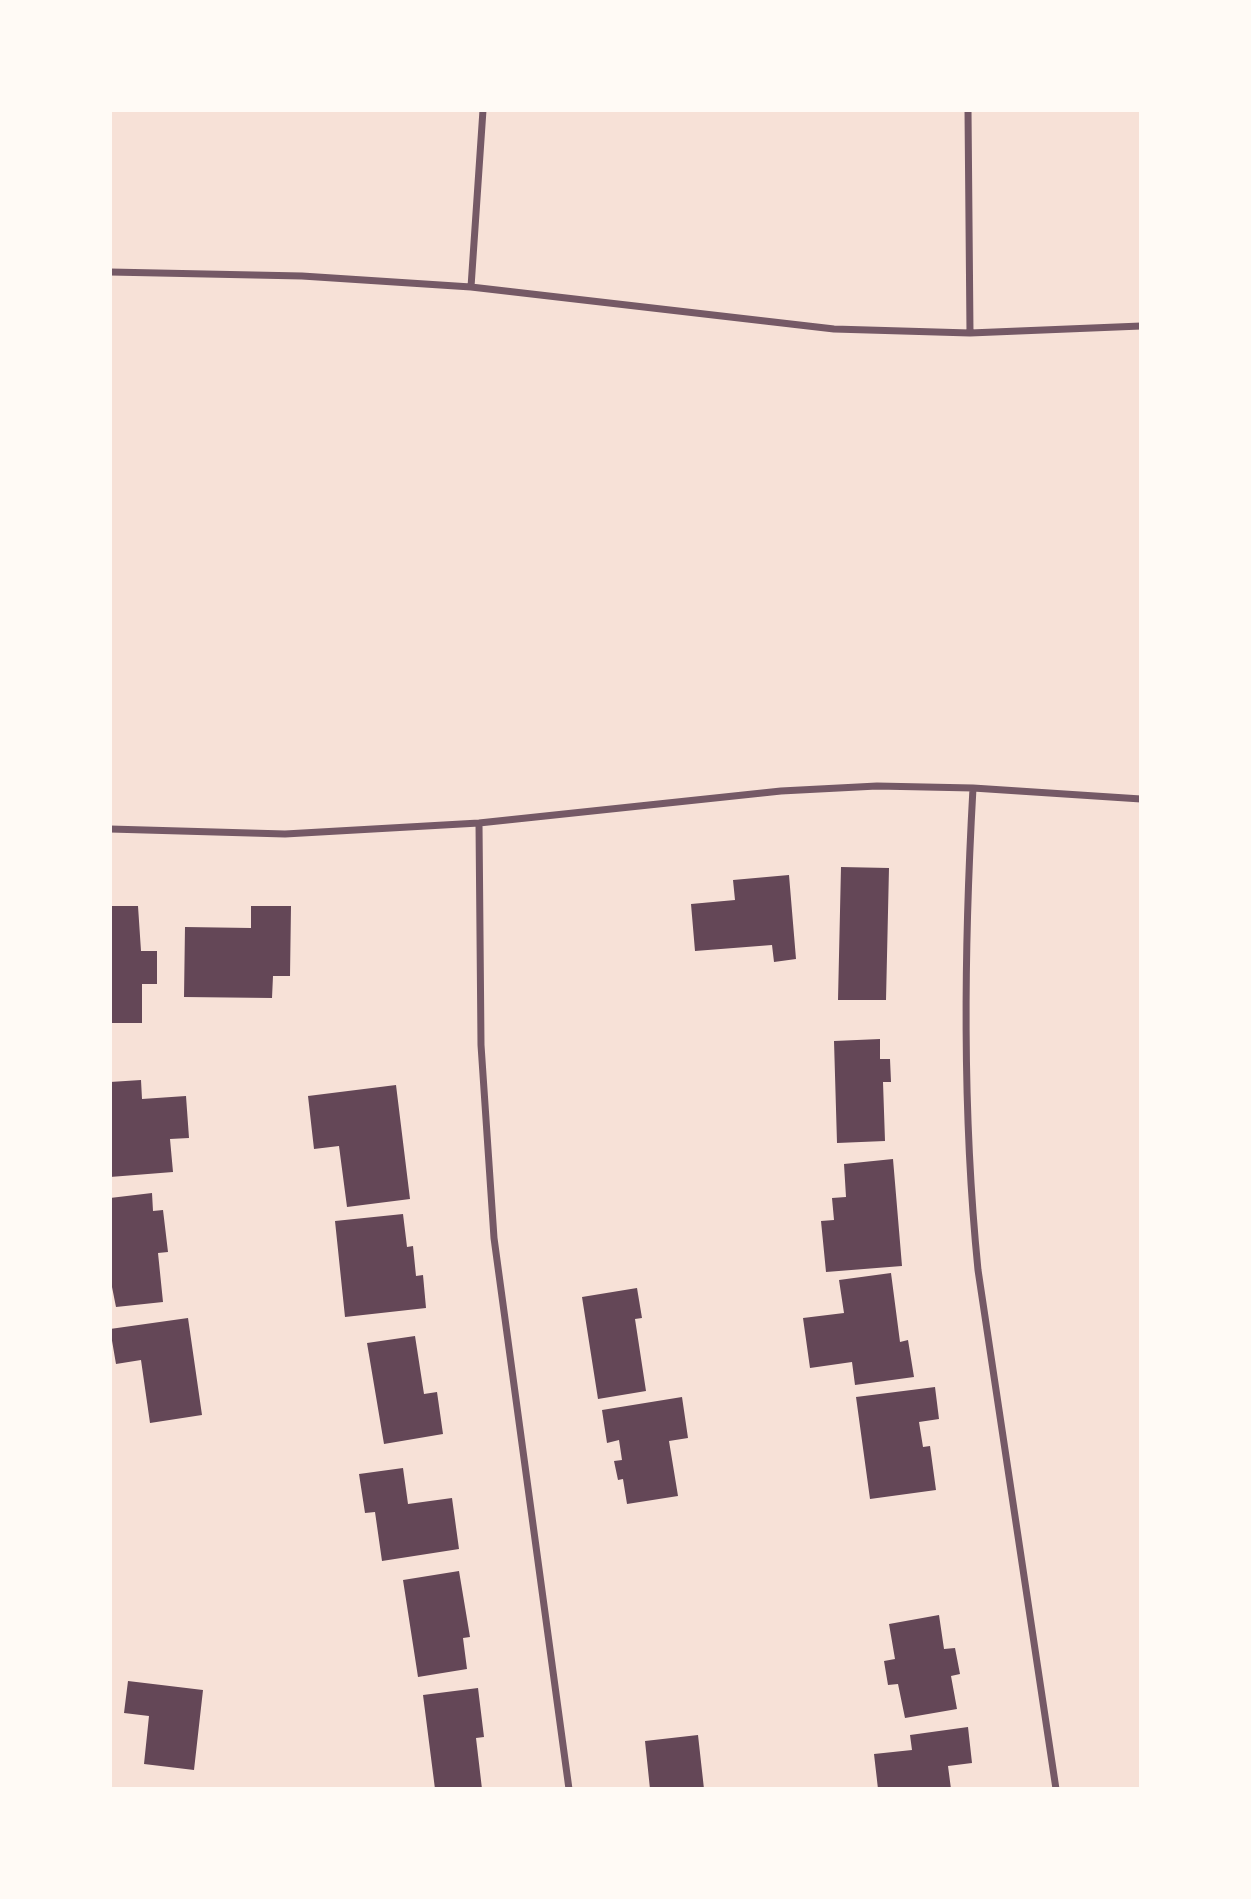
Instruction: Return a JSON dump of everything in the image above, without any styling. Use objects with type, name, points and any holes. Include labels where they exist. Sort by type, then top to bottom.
[{"type":"street","points":[[471,287],[483,110]]},
{"type":"street","points":[[968,110],[970,333]]},
{"type":"street","points":[[110,272],[302,276],[471,287],[729,320],[834,329],[970,333],[1141,326]]},
{"type":"street","points":[[110,829],[285,834],[479,823],[781,791],[877,786],[973,788],[1141,799]]},
{"type":"street","points":[[973,788],[965,944],[970,1192],[978,1270],[1056,1789]]},
{"type":"street","points":[[479,823],[481,1045],[494,1238],[569,1789]]},
{"type":"building","points":[[841,867],[889,868],[886,1000],[838,1000]]},
{"type":"building","points":[[789,875],[796,959],[774,962],[772,945],[695,951],[691,904],[735,900],[733,880]]},
{"type":"building","points":[[110,906],[138,906],[141,951],[157,951],[157,984],[142,984],[142,1023],[110,1023]]},
{"type":"building","points":[[251,906],[291,906],[290,976],[273,976],[272,998],[184,997],[185,927],[251,928]]},
{"type":"building","points":[[880,1039],[880,1059],[890,1059],[891,1082],[883,1082],[885,1141],[837,1143],[834,1041]]},
{"type":"building","points":[[141,1080],[142,1099],[186,1096],[189,1138],[170,1139],[173,1172],[110,1177],[110,1082]]},
{"type":"building","points":[[396,1085],[410,1199],[347,1207],[339,1146],[314,1149],[308,1096]]},
{"type":"building","points":[[893,1159],[902,1266],[826,1272],[821,1221],[834,1220],[832,1198],[846,1197],[844,1164]]},
{"type":"building","points":[[152,1193],[153,1211],[163,1210],[168,1252],[158,1253],[163,1302],[116,1307],[110,1277],[110,1198]]},
{"type":"building","points":[[403,1214],[407,1247],[413,1246],[416,1276],[423,1275],[426,1308],[345,1317],[335,1221]]},
{"type":"building","points":[[891,1273],[900,1342],[908,1340],[914,1377],[855,1385],[852,1362],[810,1368],[803,1318],[844,1313],[839,1280]]},
{"type":"building","points":[[637,1288],[642,1318],[635,1319],[646,1391],[598,1399],[582,1297]]},
{"type":"building","points":[[188,1318],[202,1415],[150,1423],[141,1360],[116,1364],[110,1329]]},
{"type":"building","points":[[415,1336],[424,1394],[437,1392],[443,1434],[384,1444],[367,1343]]},
{"type":"building","points":[[935,1387],[939,1419],[919,1422],[923,1447],[930,1446],[936,1490],[870,1499],[856,1397]]},
{"type":"building","points":[[682,1397],[688,1438],[669,1441],[678,1496],[627,1504],[623,1479],[618,1480],[614,1461],[622,1460],[619,1440],[607,1443],[602,1410]]},
{"type":"building","points":[[403,1468],[408,1504],[452,1498],[459,1549],[382,1561],[375,1512],[365,1513],[359,1474]]},
{"type":"building","points":[[459,1571],[470,1637],[463,1638],[467,1669],[418,1677],[403,1580]]},
{"type":"building","points":[[939,1615],[944,1649],[955,1648],[960,1674],[951,1676],[957,1709],[905,1718],[898,1684],[888,1685],[884,1661],[895,1659],[889,1624]]},
{"type":"building","points":[[128,1681],[203,1690],[194,1770],[144,1764],[149,1716],[124,1713]]},
{"type":"building","points":[[478,1688],[484,1737],[476,1738],[482,1789],[435,1789],[423,1695]]},
{"type":"building","points":[[968,1727],[972,1763],[948,1766],[951,1789],[878,1789],[874,1754],[912,1750],[910,1735]]},
{"type":"building","points":[[698,1735],[704,1789],[650,1789],[645,1741]]}]
